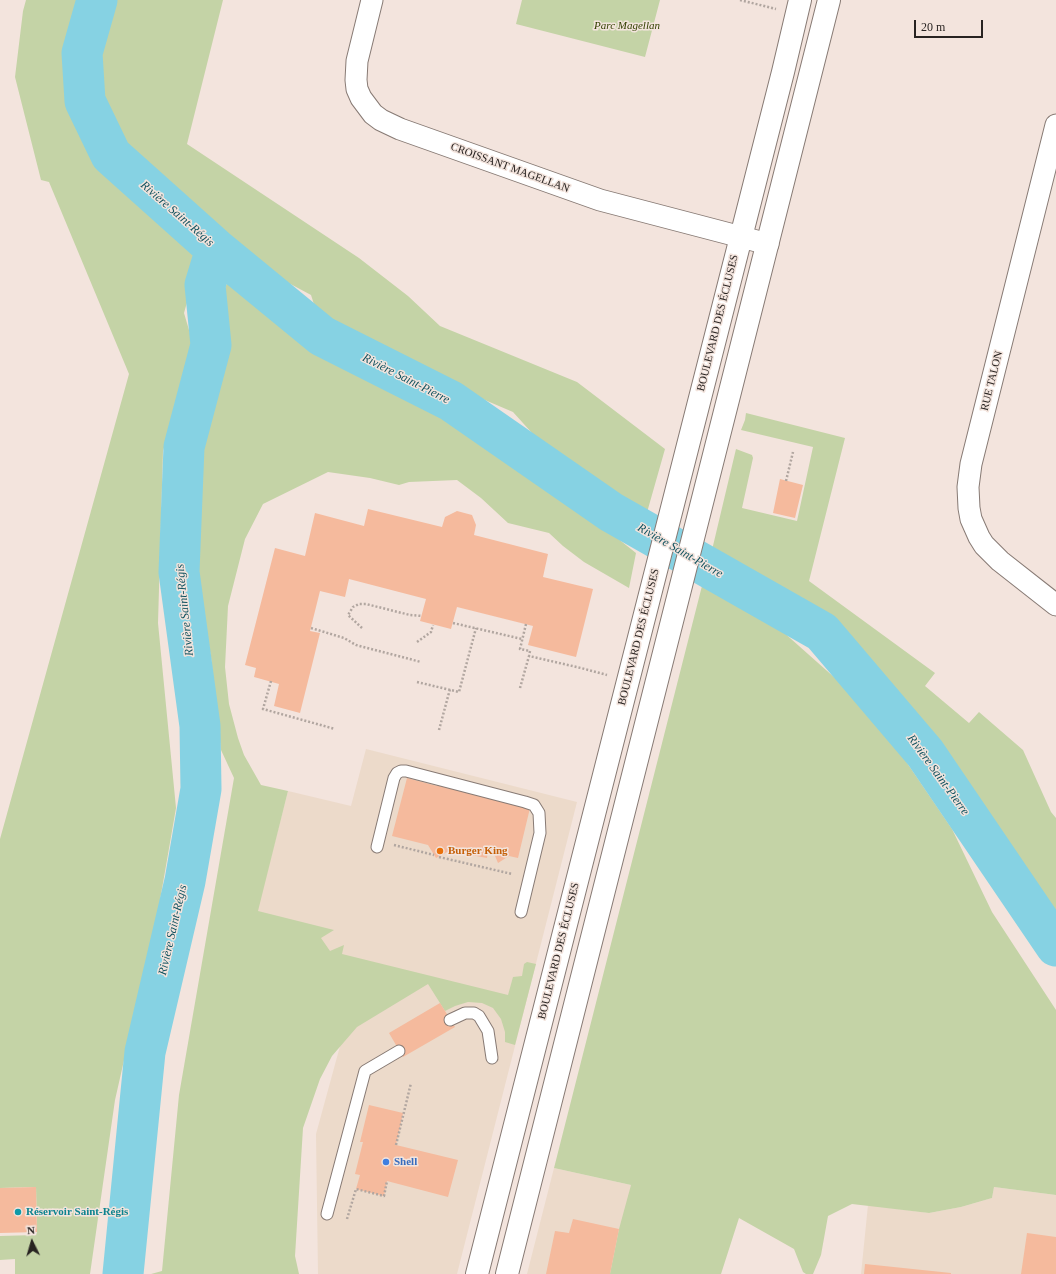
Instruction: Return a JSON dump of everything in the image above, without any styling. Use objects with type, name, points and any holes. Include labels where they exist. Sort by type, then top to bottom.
[{"type":"street","name":"CROISSANT MAGELLAN","points":[[372,0],[357,61],[356,80],[357,89],[361,98],[373,114],[381,120],[400,129],[600,200],[768,244]]},
{"type":"street","name":"BOULEVARD DES ÉCLUSES","points":[[477,1274],[800,0]]},
{"type":"street","points":[[507,1274],[681,580],[768,244],[829,0]]},
{"type":"street","name":"RUE TALON","points":[[1056,125],[971,464],[968,487],[971,519],[984,545],[996,557],[1056,605]]},
{"type":"lane","points":[[378,847],[394,778],[396,773],[401,771],[406,771],[534,805],[540,813],[540,833],[521,912]]},
{"type":"lane","points":[[450,1020],[465,1013],[474,1013],[479,1016],[488,1031],[492,1058]]},
{"type":"lane","points":[[327,1214],[365,1071],[399,1051]]},
{"type":"path","points":[[740,0],[780,10]]},
{"type":"path","points":[[786,481],[793,452]]},
{"type":"path","points":[[362,628],[348,615],[353,607],[359,604],[366,604],[410,615],[422,616]]},
{"type":"path","points":[[453,623],[522,639]]},
{"type":"path","points":[[520,688],[530,651],[520,649],[526,624]]},
{"type":"path","points":[[417,642],[431,632],[433,625]]},
{"type":"path","points":[[311,628],[344,638],[356,645],[421,662]]},
{"type":"path","points":[[417,682],[459,692],[476,628]]},
{"type":"path","points":[[529,656],[612,677]]},
{"type":"path","points":[[271,681],[263,709],[335,729]]},
{"type":"path","points":[[440,730],[450,689]]},
{"type":"path","points":[[392,844],[434,855]]},
{"type":"path","points":[[439,856],[513,874]]},
{"type":"path","points":[[396,1145],[411,1083]]},
{"type":"path","points":[[347,1219],[356,1189],[384,1196],[387,1181]]},
{"type":"shaded area","points":[[366,749],[577,802],[457,1274],[318,1274],[316,1134],[363,962],[251,935],[288,791],[351,806]]},
{"type":"shaded area","points":[[554,1168],[631,1185],[614,1274],[527,1274]]},
{"type":"shaded area","points":[[994,1187],[1056,1195],[1056,1274],[861,1274],[868,1205],[929,1213],[961,1207],[992,1198]]},
{"type":"green space","points":[[26,0],[84,0],[72,45],[69,80],[78,123],[97,164],[200,256],[184,313],[194,347],[163,451],[158,623],[176,808],[159,906],[115,1100],[90,1274],[15,1274],[15,1259],[0,1260],[0,1236],[36,1235],[37,1232],[36,1187],[0,1188],[0,839],[129,374],[49,182],[41,180],[15,77],[23,11]]},
{"type":"green space","points":[[106,0],[223,0],[187,144],[359,258],[408,296],[440,326],[577,382],[665,449],[646,516],[580,480],[551,454],[513,412],[398,363],[366,343],[351,340],[332,333],[320,323],[311,295],[255,265],[219,232],[148,175],[121,141],[94,82],[92,59],[96,35]]},
{"type":"green space","name":"Parc Magellan","points":[[522,0],[660,0],[645,57],[516,24]]},
{"type":"green space","points":[[237,272],[295,323],[338,355],[374,376],[425,397],[481,439],[541,480],[636,553],[629,588],[584,562],[549,533],[508,523],[481,498],[457,480],[409,482],[399,485],[370,478],[328,472],[263,504],[245,539],[228,606],[225,667],[229,704],[244,755],[261,785],[288,791],[258,911],[334,930],[321,938],[330,951],[344,945],[342,954],[508,995],[513,977],[522,976],[524,964],[527,962],[536,964],[515,1045],[505,1042],[505,1032],[501,1019],[493,1008],[482,1003],[468,1002],[445,1011],[428,984],[357,1027],[332,1056],[320,1079],[303,1128],[295,1256],[299,1274],[151,1274],[162,1271],[179,1095],[234,778],[221,750],[211,657],[197,575],[193,496],[201,447],[216,398],[225,356],[225,288],[228,281]]},
{"type":"green space","points":[[746,413],[845,438],[809,581],[935,673],[925,686],[969,723],[979,712],[1023,750],[1051,812],[1056,818],[1056,945],[1011,878],[963,795],[909,721],[849,653],[786,602],[712,550],[736,449],[752,455],[753,458],[742,508],[797,521],[813,447],[741,430]]},
{"type":"green space","points":[[704,578],[737,597],[781,630],[844,686],[901,754],[952,829],[992,912],[1056,1010],[1056,1195],[994,1187],[992,1198],[961,1207],[929,1213],[852,1204],[828,1216],[821,1255],[813,1274],[806,1274],[803,1272],[794,1249],[739,1218],[721,1274],[610,1274],[619,1229],[631,1185],[554,1168]]},
{"type":"building","points":[[780,479],[803,485],[795,518],[773,513]]},
{"type":"building","points":[[368,509],[442,527],[445,517],[457,511],[472,515],[476,525],[474,535],[548,554],[543,577],[593,589],[576,657],[528,645],[533,626],[457,607],[451,629],[420,621],[426,599],[349,579],[345,597],[320,591],[310,631],[320,633],[300,713],[274,706],[279,684],[254,677],[256,668],[245,665],[275,548],[305,556],[315,513],[364,526]]},
{"type":"building","points":[[407,778],[437,786],[439,779],[463,785],[461,791],[530,808],[518,858],[509,856],[498,863],[493,851],[488,850],[487,858],[449,851],[436,858],[428,845],[392,836]]},
{"type":"building","points":[[440,1003],[455,1027],[403,1057],[389,1033]]},
{"type":"building","points":[[369,1105],[403,1113],[396,1145],[458,1160],[448,1197],[387,1181],[384,1196],[356,1189],[360,1175],[355,1174],[363,1142],[360,1142]]},
{"type":"building","name":"Réservoir Saint-Régis","points":[[36,1187],[37,1232],[0,1233],[0,1188]]},
{"type":"building","points":[[573,1219],[619,1229],[610,1274],[546,1274],[555,1231],[569,1233]]},
{"type":"building","points":[[1027,1233],[1056,1237],[1056,1274],[1021,1274]]},
{"type":"building","points":[[865,1264],[951,1273],[951,1274],[864,1274]]},
{"type":"waterway","name":"Rivière Saint-Régis","points":[[97,0],[82,53],[85,101],[111,155],[216,249],[205,285],[211,345],[184,447],[179,572],[200,726],[201,789],[185,881],[145,1052],[123,1274]]},
{"type":"waterway","name":"Rivière Saint-Pierre","points":[[216,249],[322,336],[451,401],[611,512],[822,632],[925,753],[1056,946]]},
{"type":"place","name":"Burger King","points":[[440,851]]},
{"type":"place","name":"Shell","points":[[386,1162]]},
{"type":"place","name":"Réservoir Saint-Régis","points":[[18,1212]]}]
